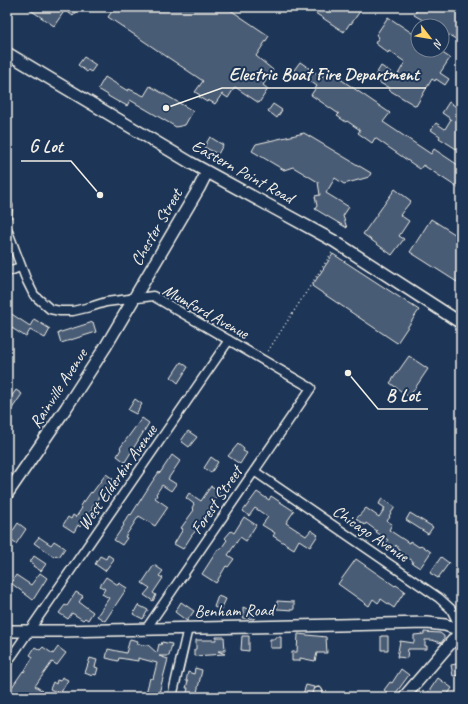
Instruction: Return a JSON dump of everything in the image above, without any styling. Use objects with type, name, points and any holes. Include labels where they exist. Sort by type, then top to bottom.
[{"type":"main road","name":"Eastern Point Road","points":[[7,53],[207,172],[334,241],[461,323]]},
{"type":"main road","name":"Chester Street","points":[[134,299],[207,172]]},
{"type":"main road","name":"Rainville Avenue","points":[[7,494],[66,408],[134,299]]},
{"type":"main road","name":"Benham Road","points":[[7,631],[427,623],[444,625],[461,630]]},
{"type":"main road","points":[[404,697],[461,630]]},
{"type":"street","points":[[7,215],[8,206]]},
{"type":"street","name":"Mumford Avenue","points":[[7,229],[20,267],[34,295],[50,309],[73,311],[90,308],[106,302],[153,296],[311,388]]},
{"type":"street","points":[[7,272],[20,267]]},
{"type":"street","name":"West Elderkin Avenue","points":[[7,663],[229,340]]},
{"type":"street","name":"Forest Street","points":[[146,629],[311,388]]},
{"type":"street","name":"Chicago Avenue","points":[[254,471],[439,598],[451,609],[461,630]]},
{"type":"street","points":[[172,697],[188,628]]},
{"type":"path","points":[[268,352],[333,251]]},
{"type":"building","points":[[26,7],[74,7],[78,10],[73,16],[65,10],[54,26]]},
{"type":"building","points":[[115,7],[226,7],[269,36],[256,56],[273,70],[263,85],[268,89],[259,103],[235,87],[228,98],[222,94],[215,104],[208,100],[207,102],[199,97],[200,95],[195,92],[203,81],[108,17]]},
{"type":"building","points":[[306,7],[363,7],[344,32]]},
{"type":"building","points":[[419,7],[453,7],[461,12],[461,42],[450,36],[450,18],[419,18],[414,15]]},
{"type":"building","points":[[388,17],[410,32],[410,58],[450,58],[440,73],[449,79],[445,85],[436,79],[435,81],[432,79],[416,106],[389,90],[389,88],[373,79],[381,66],[397,76],[405,62],[389,51],[388,53],[375,43],[379,37],[376,35]]},
{"type":"building","points":[[84,57],[96,65],[91,72],[88,70],[87,72],[78,65]]},
{"type":"building","points":[[300,62],[322,77],[327,70],[390,113],[383,122],[431,154],[434,149],[461,167],[461,190],[423,165],[420,169],[375,138],[372,143],[358,133],[360,130],[337,116],[339,114],[311,95],[317,86],[294,70]]},
{"type":"building","points":[[105,77],[128,91],[129,89],[144,96],[150,86],[193,111],[185,125],[176,127],[130,100],[127,106],[98,89]]},
{"type":"building","points":[[449,102],[461,110],[461,152],[439,138],[440,136],[431,130],[436,123],[445,129],[451,119],[442,113]]},
{"type":"building","points":[[273,104],[282,110],[277,118],[268,111]]},
{"type":"building","points":[[304,133],[371,173],[369,177],[344,184],[335,178],[326,193],[349,207],[343,216],[347,228],[315,209],[317,206],[315,196],[320,195],[318,182],[293,167],[284,170],[252,151],[256,144]]},
{"type":"building","points":[[210,137],[223,145],[218,154],[204,147]]},
{"type":"building","points":[[395,189],[411,201],[400,215],[409,221],[399,236],[404,239],[392,255],[363,234]]},
{"type":"building","points":[[431,219],[461,238],[461,275],[457,282],[410,252]]},
{"type":"building","points":[[333,254],[419,310],[397,343],[312,286]]},
{"type":"building","points":[[7,311],[30,326],[34,319],[50,329],[45,338],[30,330],[26,337],[7,325]]},
{"type":"building","points":[[93,322],[96,332],[61,343],[58,333]]},
{"type":"building","points":[[409,356],[428,369],[409,397],[390,383]]},
{"type":"building","points":[[181,362],[188,367],[178,383],[171,377]]},
{"type":"building","points":[[16,390],[22,394],[7,416],[7,403]]},
{"type":"building","points":[[135,399],[142,404],[136,414],[128,410]]},
{"type":"building","points":[[142,418],[149,423],[125,462],[117,456],[121,449],[120,448]]},
{"type":"building","points":[[188,431],[197,437],[189,447],[181,441]]},
{"type":"building","points":[[238,444],[244,449],[243,451],[247,453],[240,464],[228,456]]},
{"type":"building","points":[[172,455],[180,461],[168,479],[176,484],[171,491],[162,485],[155,498],[168,507],[155,526],[139,516],[125,537],[127,538],[122,545],[114,540],[124,525],[123,524],[130,514],[131,515],[152,482]]},
{"type":"building","points":[[211,457],[218,462],[211,473],[204,468]]},
{"type":"building","points":[[106,474],[113,479],[106,490],[104,489],[80,527],[78,525],[74,532],[63,525],[68,517],[71,519],[73,515],[76,517],[82,508],[80,506],[83,501],[84,502],[91,492],[92,493]]},
{"type":"building","points":[[211,486],[220,491],[207,512],[209,513],[203,523],[192,535],[183,549],[174,544],[183,529],[181,528],[194,510],[192,508],[194,504],[186,498],[189,493],[201,501]]},
{"type":"building","points":[[257,492],[269,500],[271,496],[294,511],[286,523],[306,536],[311,530],[318,535],[310,547],[299,540],[294,549],[273,536],[275,533],[262,525],[268,517],[255,508],[249,516],[243,511]]},
{"type":"building","points":[[382,498],[395,507],[387,521],[392,524],[389,530],[409,543],[410,541],[419,547],[421,545],[431,552],[420,568],[401,553],[396,545],[394,548],[386,543],[388,540],[376,532],[377,531],[366,523],[365,525],[356,519],[366,508],[379,517],[385,508],[379,504]]},
{"type":"building","points":[[410,513],[433,527],[428,534],[406,520]]},
{"type":"building","points":[[244,517],[256,525],[246,541],[240,537],[228,555],[234,559],[228,567],[226,566],[216,583],[202,574],[218,549],[220,550],[227,540],[225,538],[231,531],[234,533]]},
{"type":"building","points":[[18,523],[26,529],[16,544],[8,538]]},
{"type":"building","points":[[39,537],[51,545],[54,541],[65,548],[59,557],[56,555],[54,557],[34,543]]},
{"type":"building","points":[[108,555],[114,559],[105,571],[95,564],[100,556],[106,559]]},
{"type":"building","points":[[34,556],[46,564],[41,571],[30,562]]},
{"type":"building","points":[[441,557],[449,563],[438,578],[430,573]]},
{"type":"building","points":[[356,559],[395,586],[396,585],[405,591],[394,608],[381,599],[378,603],[373,599],[369,606],[338,584]]},
{"type":"building","points":[[154,565],[163,571],[159,576],[163,578],[153,593],[156,595],[153,601],[144,595],[150,588],[142,583]]},
{"type":"building","points":[[40,573],[47,578],[33,600],[11,583],[16,575],[31,585]]},
{"type":"building","points":[[106,577],[118,585],[119,583],[127,588],[105,621],[97,616],[109,598],[102,594],[105,589],[100,586]]},
{"type":"building","points":[[76,592],[83,596],[79,602],[93,612],[88,620],[85,618],[83,620],[72,613],[68,619],[59,613],[65,605],[67,606]]},
{"type":"building","points":[[218,596],[226,599],[221,610],[214,607]]},
{"type":"building","points":[[277,601],[294,602],[294,610],[277,609]]},
{"type":"building","points":[[181,602],[194,611],[187,621],[175,612]]},
{"type":"building","points":[[138,605],[148,610],[143,619],[133,614]]},
{"type":"building","points":[[243,607],[254,612],[254,619],[243,618]]},
{"type":"building","points":[[424,632],[440,633],[444,636],[444,639],[441,643],[432,640],[425,640],[425,646],[427,646],[427,649],[408,649],[407,658],[397,657],[400,641],[414,643],[414,635],[424,634]]},
{"type":"building","points":[[298,634],[326,637],[327,653],[317,653],[315,661],[300,658],[300,661],[292,661],[292,652],[297,652]]},
{"type":"building","points":[[242,636],[249,636],[249,651],[241,650]]},
{"type":"building","points":[[381,636],[388,636],[388,650],[381,650]]},
{"type":"building","points":[[216,637],[224,637],[225,651],[218,651],[225,654],[194,656],[196,640],[216,640]]},
{"type":"building","points":[[275,637],[281,637],[281,648],[270,648],[270,639],[275,639]]},
{"type":"building","points":[[130,639],[138,641],[137,644],[148,645],[157,653],[159,644],[161,645],[162,642],[172,644],[169,656],[159,656],[168,659],[158,697],[145,697],[150,678],[153,679],[157,663],[138,658],[138,661],[119,658],[118,661],[106,658],[108,649],[126,653]]},
{"type":"building","points":[[35,647],[40,650],[43,647],[53,654],[58,647],[66,653],[57,665],[52,662],[35,686],[43,691],[39,697],[12,697],[7,694],[7,692],[23,671],[24,672],[33,657],[30,655]]},
{"type":"building","points":[[90,658],[97,660],[95,667],[98,668],[96,675],[93,674],[92,676],[85,673]]},
{"type":"building","points":[[461,663],[461,675],[453,676],[451,665]]},
{"type":"building","points":[[195,668],[202,670],[196,697],[186,697],[188,681],[186,681],[188,672],[194,674]]},
{"type":"building","points":[[401,669],[409,675],[393,697],[384,690],[390,682],[392,683]]},
{"type":"building","points":[[62,677],[68,680],[60,694],[50,689],[53,682],[56,684],[57,680],[60,681]]},
{"type":"building","points":[[438,678],[452,688],[446,697],[425,697]]},
{"type":"building","points":[[306,685],[314,687],[311,697],[302,697]]},
{"type":"place","name":"Electric Boat Fire Department","points":[[166,108]]},
{"type":"place","name":"G Lot","points":[[100,195]]},
{"type":"place","name":"B Lot","points":[[348,373]]}]
